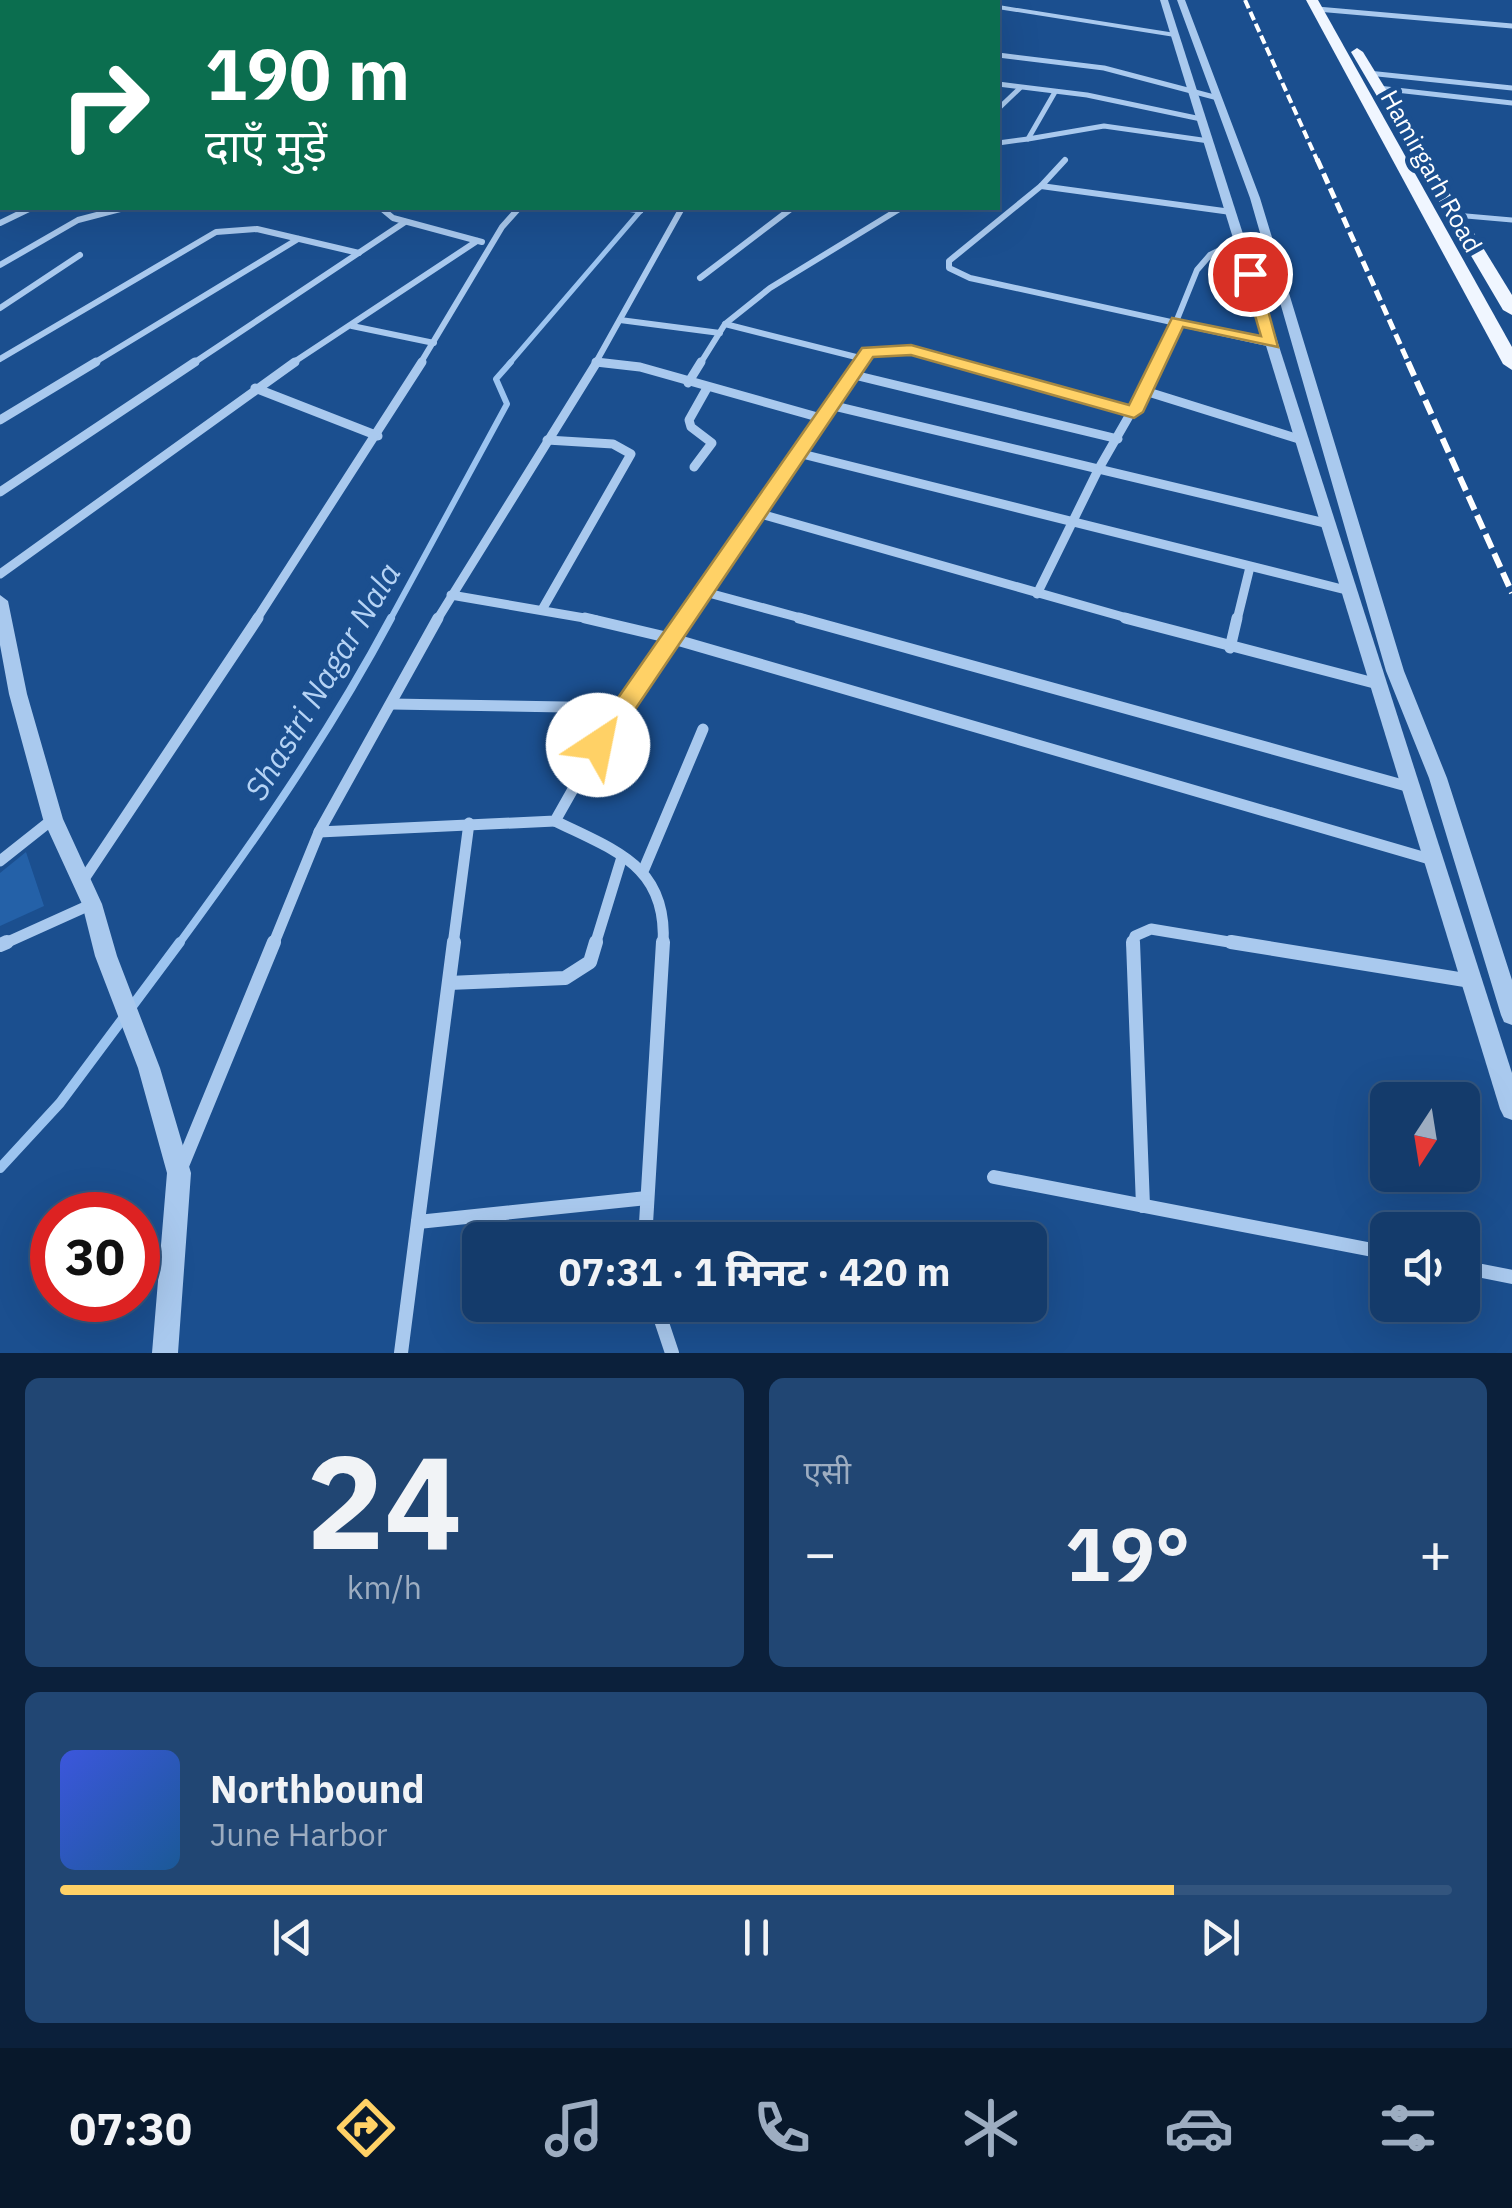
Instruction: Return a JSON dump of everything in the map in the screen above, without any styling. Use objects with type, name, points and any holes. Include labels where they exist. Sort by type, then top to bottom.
[{"type":"main road","name":"Hamirgarh Road","points":[[1322,5],[1378,88],[1512,310]]},
{"type":"main road","name":"Hamirgarh Road","points":[[1322,5],[1512,364]]},
{"type":"street","points":[[1164,0],[1512,1109]]},
{"type":"street","points":[[1181,0],[1214,97],[1256,198],[1395,670],[1438,778],[1512,1016]]},
{"type":"street","points":[[1322,5],[1512,26]]},
{"type":"street","points":[[1000,55],[1104,68],[1214,97]]},
{"type":"street","points":[[1368,72],[1512,88]]},
{"type":"street","points":[[1000,84],[1201,118]]},
{"type":"street","points":[[1000,107],[1020,88]]},
{"type":"street","points":[[1378,88],[1512,103]]},
{"type":"street","points":[[1028,139],[1055,92]]},
{"type":"street","points":[[1000,143],[1104,126],[1208,141]]},
{"type":"street","points":[[1064,160],[1041,186],[949,260],[949,268],[970,278],[1272,344]]},
{"type":"street","points":[[1041,186],[1231,212]]},
{"type":"street","points":[[0,223],[27,210]]},
{"type":"street","points":[[0,265],[78,220],[116,210]]},
{"type":"street","points":[[381,210],[405,222],[491,245]]},
{"type":"street","points":[[82,882],[378,436],[491,245],[517,210]]},
{"type":"street","points":[[166,1353],[179,1173],[320,832],[450,595],[596,362],[681,210]]},
{"type":"street","points":[[700,278],[789,210]]},
{"type":"street","points":[[688,382],[722,329],[770,288],[898,210]]},
{"type":"street","points":[[0,492],[405,222]]},
{"type":"street","points":[[0,359],[216,232],[248,228],[359,253]]},
{"type":"street","points":[[0,420],[298,238]]},
{"type":"street","points":[[1037,594],[1075,524],[1098,470],[1146,391],[1197,270],[1210,255],[1240,240]]},
{"type":"street","points":[[0,574],[256,388],[477,242]]},
{"type":"street","points":[[0,308],[80,255]]},
{"type":"street","points":[[620,320],[722,329],[860,358]]},
{"type":"street","points":[[351,326],[434,343]]},
{"type":"street","points":[[555,821],[622,708],[705,592],[860,358],[880,349],[911,350],[1134,412]]},
{"type":"street","points":[[596,362],[640,368],[821,418]]},
{"type":"street","points":[[850,374],[1118,438]]},
{"type":"street","points":[[256,388],[378,436]]},
{"type":"street","points":[[694,467],[712,443],[690,425],[707,388]]},
{"type":"street","points":[[1146,391],[1302,440]]},
{"type":"street","points":[[830,406],[1329,524]]},
{"type":"street","points":[[543,608],[631,454],[614,444],[548,440]]},
{"type":"street","points":[[798,453],[1350,591]]},
{"type":"street","points":[[756,513],[1230,648],[1379,684]]},
{"type":"street","points":[[1230,648],[1250,567]]},
{"type":"street","points":[[705,592],[1411,788]]},
{"type":"street","points":[[450,595],[543,608],[670,638],[1434,860]]},
{"type":"street","points":[[0,601],[18,694],[53,820],[92,904],[106,956],[149,1068],[179,1173]]},
{"type":"street","points":[[391,704],[622,708]]},
{"type":"street","points":[[644,869],[703,728]]},
{"type":"street","points":[[0,861],[53,820]]},
{"type":"street","points":[[320,832],[555,821],[644,869],[661,891],[665,914],[646,1222]]},
{"type":"street","points":[[401,1353],[470,823]]},
{"type":"street","points":[[449,984],[565,978],[580,972],[590,962],[622,857]]},
{"type":"street","points":[[0,946],[22,932],[92,904]]},
{"type":"street","points":[[1143,1206],[1131,948],[1135,936],[1150,929],[1472,981]]},
{"type":"street","points":[[994,1177],[1370,1250]]},
{"type":"street","points":[[418,1222],[647,1198]]},
{"type":"street","points":[[1480,1271],[1512,1277]]},
{"type":"street","points":[[662,1322],[672,1353]]},
{"type":"lane","points":[[1000,3],[1175,35]]},
{"type":"lane","points":[[1454,215],[1512,220]]},
{"type":"shaded area","points":[[26,852],[44,906],[0,926],[0,873]]},
{"type":"waterway","points":[[634,210],[640,211]]},
{"type":"waterway","name":"Shastri Nagar Nala","points":[[509,364],[640,211]]},
{"type":"waterway","name":"Shastri Nagar Nala","points":[[390,620],[507,404],[496,379],[511,362]]},
{"type":"waterway","name":"Shastri Nagar Nala","points":[[178,945],[290,785],[391,618]]},
{"type":"waterway","name":"Shastri Nagar Nala","points":[[0,1168],[60,1103],[180,942]]},
{"type":"railway","points":[[1245,0],[1318,162]]},
{"type":"railway","points":[[1317,159],[1409,364]]},
{"type":"railway","points":[[1408,362],[1512,593]]},
{"type":"route","points":[[598,745],[860,358],[868,352],[911,350],[1134,412],[1178,321],[1272,344],[1250,274]]}]
